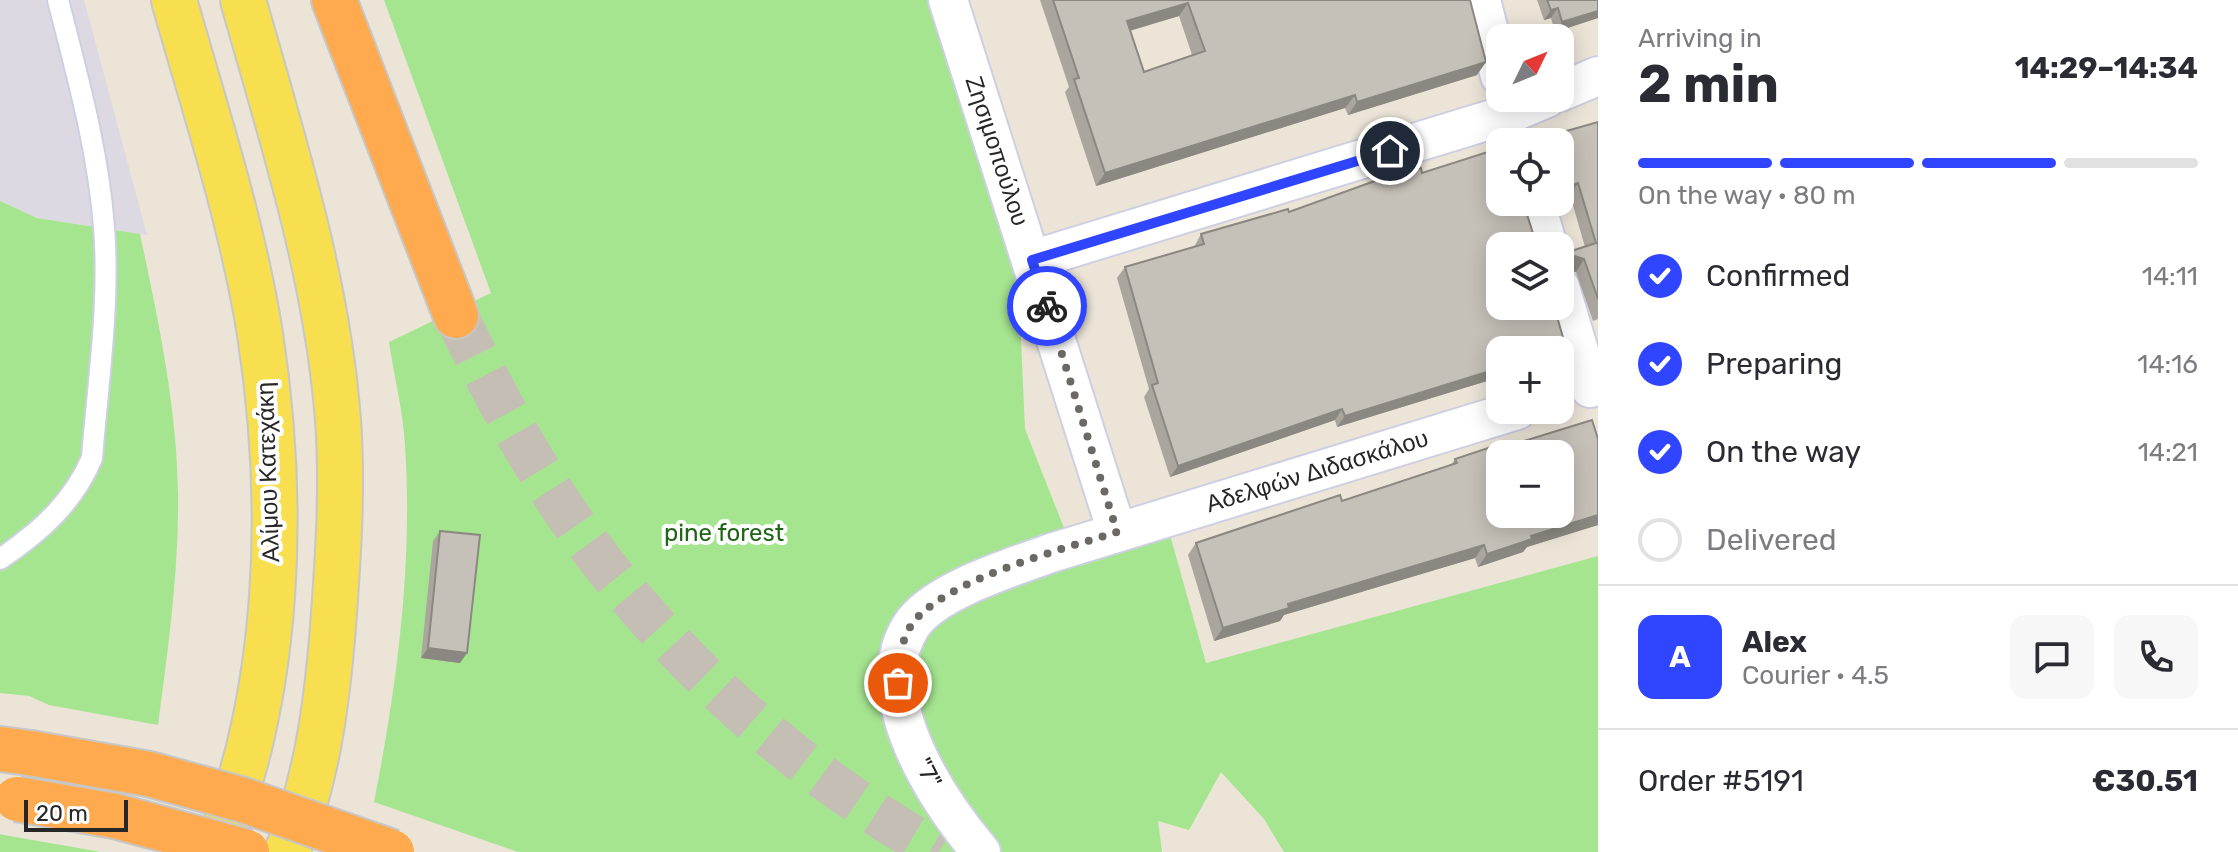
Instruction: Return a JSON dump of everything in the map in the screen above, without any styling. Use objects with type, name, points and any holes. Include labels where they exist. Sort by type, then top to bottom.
[{"type":"highway","points":[[334,0],[456,316]]},
{"type":"highway","points":[[15,751],[163,777],[243,800],[392,852]]},
{"type":"highway","points":[[8,798],[115,816],[247,852]]},
{"type":"main road","name":"Αλίμου Κατεχάκη","points":[[174,0],[238,228],[260,332],[271,426],[273,501],[265,657],[251,744],[215,852]]},
{"type":"main road","points":[[243,0],[303,212],[326,328],[338,421],[337,583],[330,670],[315,761],[287,852]]},
{"type":"street","name":"Ζησιμοπούλου","points":[[948,0],[1117,532]]},
{"type":"street","points":[[1481,0],[1487,24]]},
{"type":"street","points":[[1574,86],[1598,76]]},
{"type":"street","points":[[1032,260],[1511,118]]},
{"type":"street","points":[[1567,320],[1583,390]]},
{"type":"street","name":"Αδελφών Διδασκάλου","points":[[1117,532],[1486,419]]},
{"type":"street","name":"\"7\"","points":[[981,852],[953,819],[920,761],[900,702],[897,665],[912,625],[944,597],[986,577],[1117,532]]},
{"type":"lane","points":[[0,559],[34,535],[67,503],[82,483],[92,458],[104,298],[104,228],[93,135],[58,0]]},
{"type":"shaded area","points":[[0,0],[84,0],[147,235],[37,218],[0,201]]},
{"type":"green space","name":"pine forest","points":[[384,0],[930,0],[1015,206],[1025,429],[1077,561],[1170,535],[1206,663],[1598,556],[1598,852],[1284,852],[1264,819],[1221,772],[1189,830],[1158,821],[1162,852],[518,852],[374,802],[396,669],[407,535],[404,432],[389,342],[491,293]]},
{"type":"green space","points":[[0,201],[37,218],[140,234],[165,363],[177,461],[175,581],[158,725],[49,705],[29,696],[0,693]]},
{"type":"green space","points":[[0,834],[4,835],[101,852],[0,852]]},
{"type":"building","points":[[1053,0],[1470,0],[1486,62],[1357,102],[1355,95],[1105,173],[1074,79],[1079,78]],"holes":[[[1188,3],[1205,51],[1144,72],[1127,21]]]},
{"type":"building","points":[[1547,0],[1598,0],[1598,11],[1562,22],[1558,8],[1551,10]]},
{"type":"building","points":[[1598,122],[1598,299],[1584,259],[1574,256],[1574,250],[1596,243],[1578,183],[1574,184],[1574,129]]},
{"type":"building","points":[[1486,152],[1486,216],[1527,216],[1533,232],[1486,232],[1486,320],[1558,320],[1563,336],[1486,336],[1486,372],[1345,416],[1342,409],[1178,466],[1152,385],[1158,383],[1125,267],[1204,244],[1201,234],[1288,209],[1289,212],[1421,168],[1422,173]]},
{"type":"building","points":[[1592,420],[1598,439],[1598,515],[1574,523],[1574,440],[1527,440]]},
{"type":"building","points":[[1486,449],[1486,528],[1557,528],[1487,554],[1484,545],[1288,604],[1289,608],[1223,628],[1196,543],[1340,495],[1342,501],[1457,463],[1455,459]]},
{"type":"building","points":[[440,531],[480,535],[467,653],[428,648]]},
{"type":"tunnel","points":[[456,316],[509,418],[553,493],[606,567],[646,615],[689,662],[783,747],[834,785],[939,852]]},
{"type":"way so far","points":[[898,683],[897,665],[912,625],[944,597],[986,577],[1117,532],[1047,306]]},
{"type":"route","points":[[1047,306],[1032,260],[1390,151]]}]
